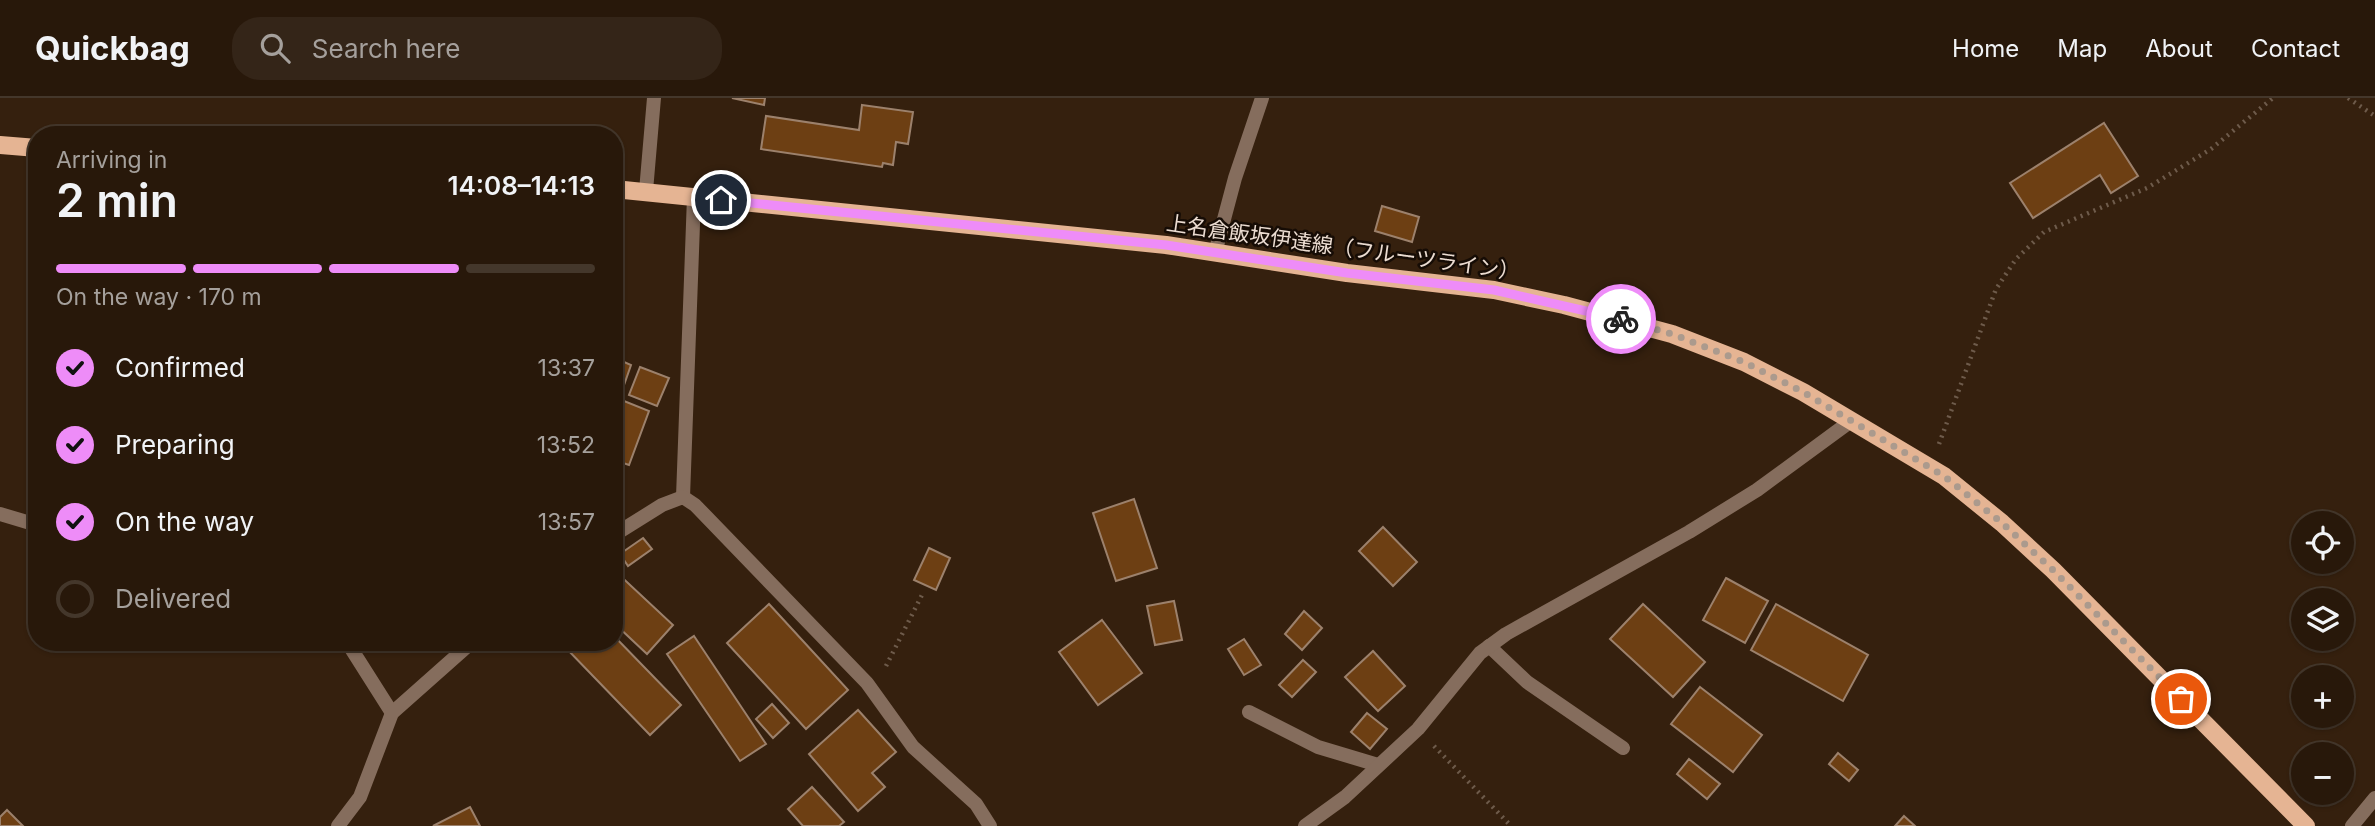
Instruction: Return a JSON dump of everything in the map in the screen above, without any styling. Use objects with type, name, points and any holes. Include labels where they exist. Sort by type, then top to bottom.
[{"type":"main road","points":[[0,145],[28,147]]},
{"type":"main road","name":"上名倉飯坂伊達線（フルーツライン）","points":[[623,190],[1166,245],[1347,273],[1494,290],[1614,317],[1672,334],[1744,362],[1803,392],[1930,468],[2002,523],[2053,570],[2306,826]]},
{"type":"street","points":[[646,191],[654,98]]},
{"type":"street","points":[[1215,253],[1235,178],[1262,98]]},
{"type":"street","points":[[683,497],[694,197]]},
{"type":"street","points":[[1306,826],[1345,797],[1418,729],[1471,663],[1489,646],[1758,490],[1851,421]]},
{"type":"street","points":[[623,529],[662,505],[683,497]]},
{"type":"street","points":[[683,497],[715,525],[873,691],[913,747],[976,804],[990,826]]},
{"type":"street","points":[[0,514],[28,522]]},
{"type":"street","points":[[1489,646],[1527,682],[1623,748]]},
{"type":"street","points":[[353,651],[391,713]]},
{"type":"street","points":[[338,826],[359,797],[391,713],[462,651]]},
{"type":"street","points":[[1249,712],[1318,747],[1378,765]]},
{"type":"street","points":[[2352,826],[2375,798]]},
{"type":"path","points":[[1930,468],[1996,289],[2016,259],[2044,232],[2147,188],[2200,156],[2273,98]]},
{"type":"path","points":[[2348,98],[2375,116]]},
{"type":"path","points":[[873,691],[923,593]]},
{"type":"path","points":[[1418,729],[1511,826]]},
{"type":"building","points":[[732,98],[765,98],[764,105]]},
{"type":"building","points":[[862,105],[913,112],[908,144],[896,142],[893,165],[883,163],[882,167],[761,149],[766,116],[859,130]]},
{"type":"building","points":[[2104,123],[2138,176],[2111,193],[2100,175],[2033,218],[2010,183]]},
{"type":"building","points":[[1382,206],[1419,217],[1412,242],[1375,231]]},
{"type":"building","points":[[623,362],[631,365],[623,388]]},
{"type":"building","points":[[640,367],[669,378],[657,406],[629,395]]},
{"type":"building","points":[[623,401],[649,411],[629,465],[623,463]]},
{"type":"building","points":[[1134,499],[1157,568],[1116,581],[1093,513]]},
{"type":"building","points":[[1383,527],[1417,562],[1393,586],[1359,551]]},
{"type":"building","points":[[643,538],[652,549],[628,566],[623,558],[623,552]]},
{"type":"building","points":[[929,548],[950,558],[936,590],[914,580]]},
{"type":"building","points":[[623,578],[673,625],[647,654],[623,631]]},
{"type":"building","points":[[1726,578],[1768,601],[1745,643],[1703,620]]},
{"type":"building","points":[[1174,601],[1182,640],[1155,645],[1147,606]]},
{"type":"building","points":[[769,604],[848,690],[806,729],[727,643]]},
{"type":"building","points":[[1643,604],[1705,662],[1673,697],[1610,639]]},
{"type":"building","points":[[1776,604],[1868,655],[1843,701],[1751,650]]},
{"type":"building","points":[[1304,611],[1322,628],[1302,650],[1285,634]]},
{"type":"building","points":[[1102,620],[1142,673],[1098,705],[1059,652]]},
{"type":"building","points":[[694,636],[766,744],[740,761],[667,654]]},
{"type":"building","points":[[1244,639],[1261,665],[1244,675],[1228,649]]},
{"type":"building","points":[[623,645],[681,705],[650,735],[569,651],[623,651]]},
{"type":"building","points":[[1373,651],[1405,686],[1378,711],[1345,677]]},
{"type":"building","points":[[1303,660],[1316,672],[1292,697],[1279,685]]},
{"type":"building","points":[[1700,687],[1762,735],[1733,772],[1671,724]]},
{"type":"building","points":[[772,704],[789,723],[773,738],[756,719]]},
{"type":"building","points":[[858,710],[896,752],[872,773],[885,787],[858,811],[809,754]]},
{"type":"building","points":[[1367,713],[1387,729],[1370,749],[1351,732]]},
{"type":"building","points":[[1838,753],[1858,770],[1849,781],[1829,764]]},
{"type":"building","points":[[1689,759],[1720,784],[1707,799],[1677,774]]},
{"type":"building","points":[[812,787],[844,822],[839,826],[803,826],[788,809]]},
{"type":"building","points":[[470,807],[480,826],[433,826]]},
{"type":"building","points":[[7,810],[23,826],[0,826],[0,817]]},
{"type":"building","points":[[1904,816],[1915,826],[1895,826]]},
{"type":"way so far","points":[[1621,319],[1672,334],[1744,362],[1803,392],[1944,476],[2002,523],[2053,570],[2181,699]]},
{"type":"route","points":[[721,200],[1166,245],[1347,273],[1494,290],[1621,319]]}]
